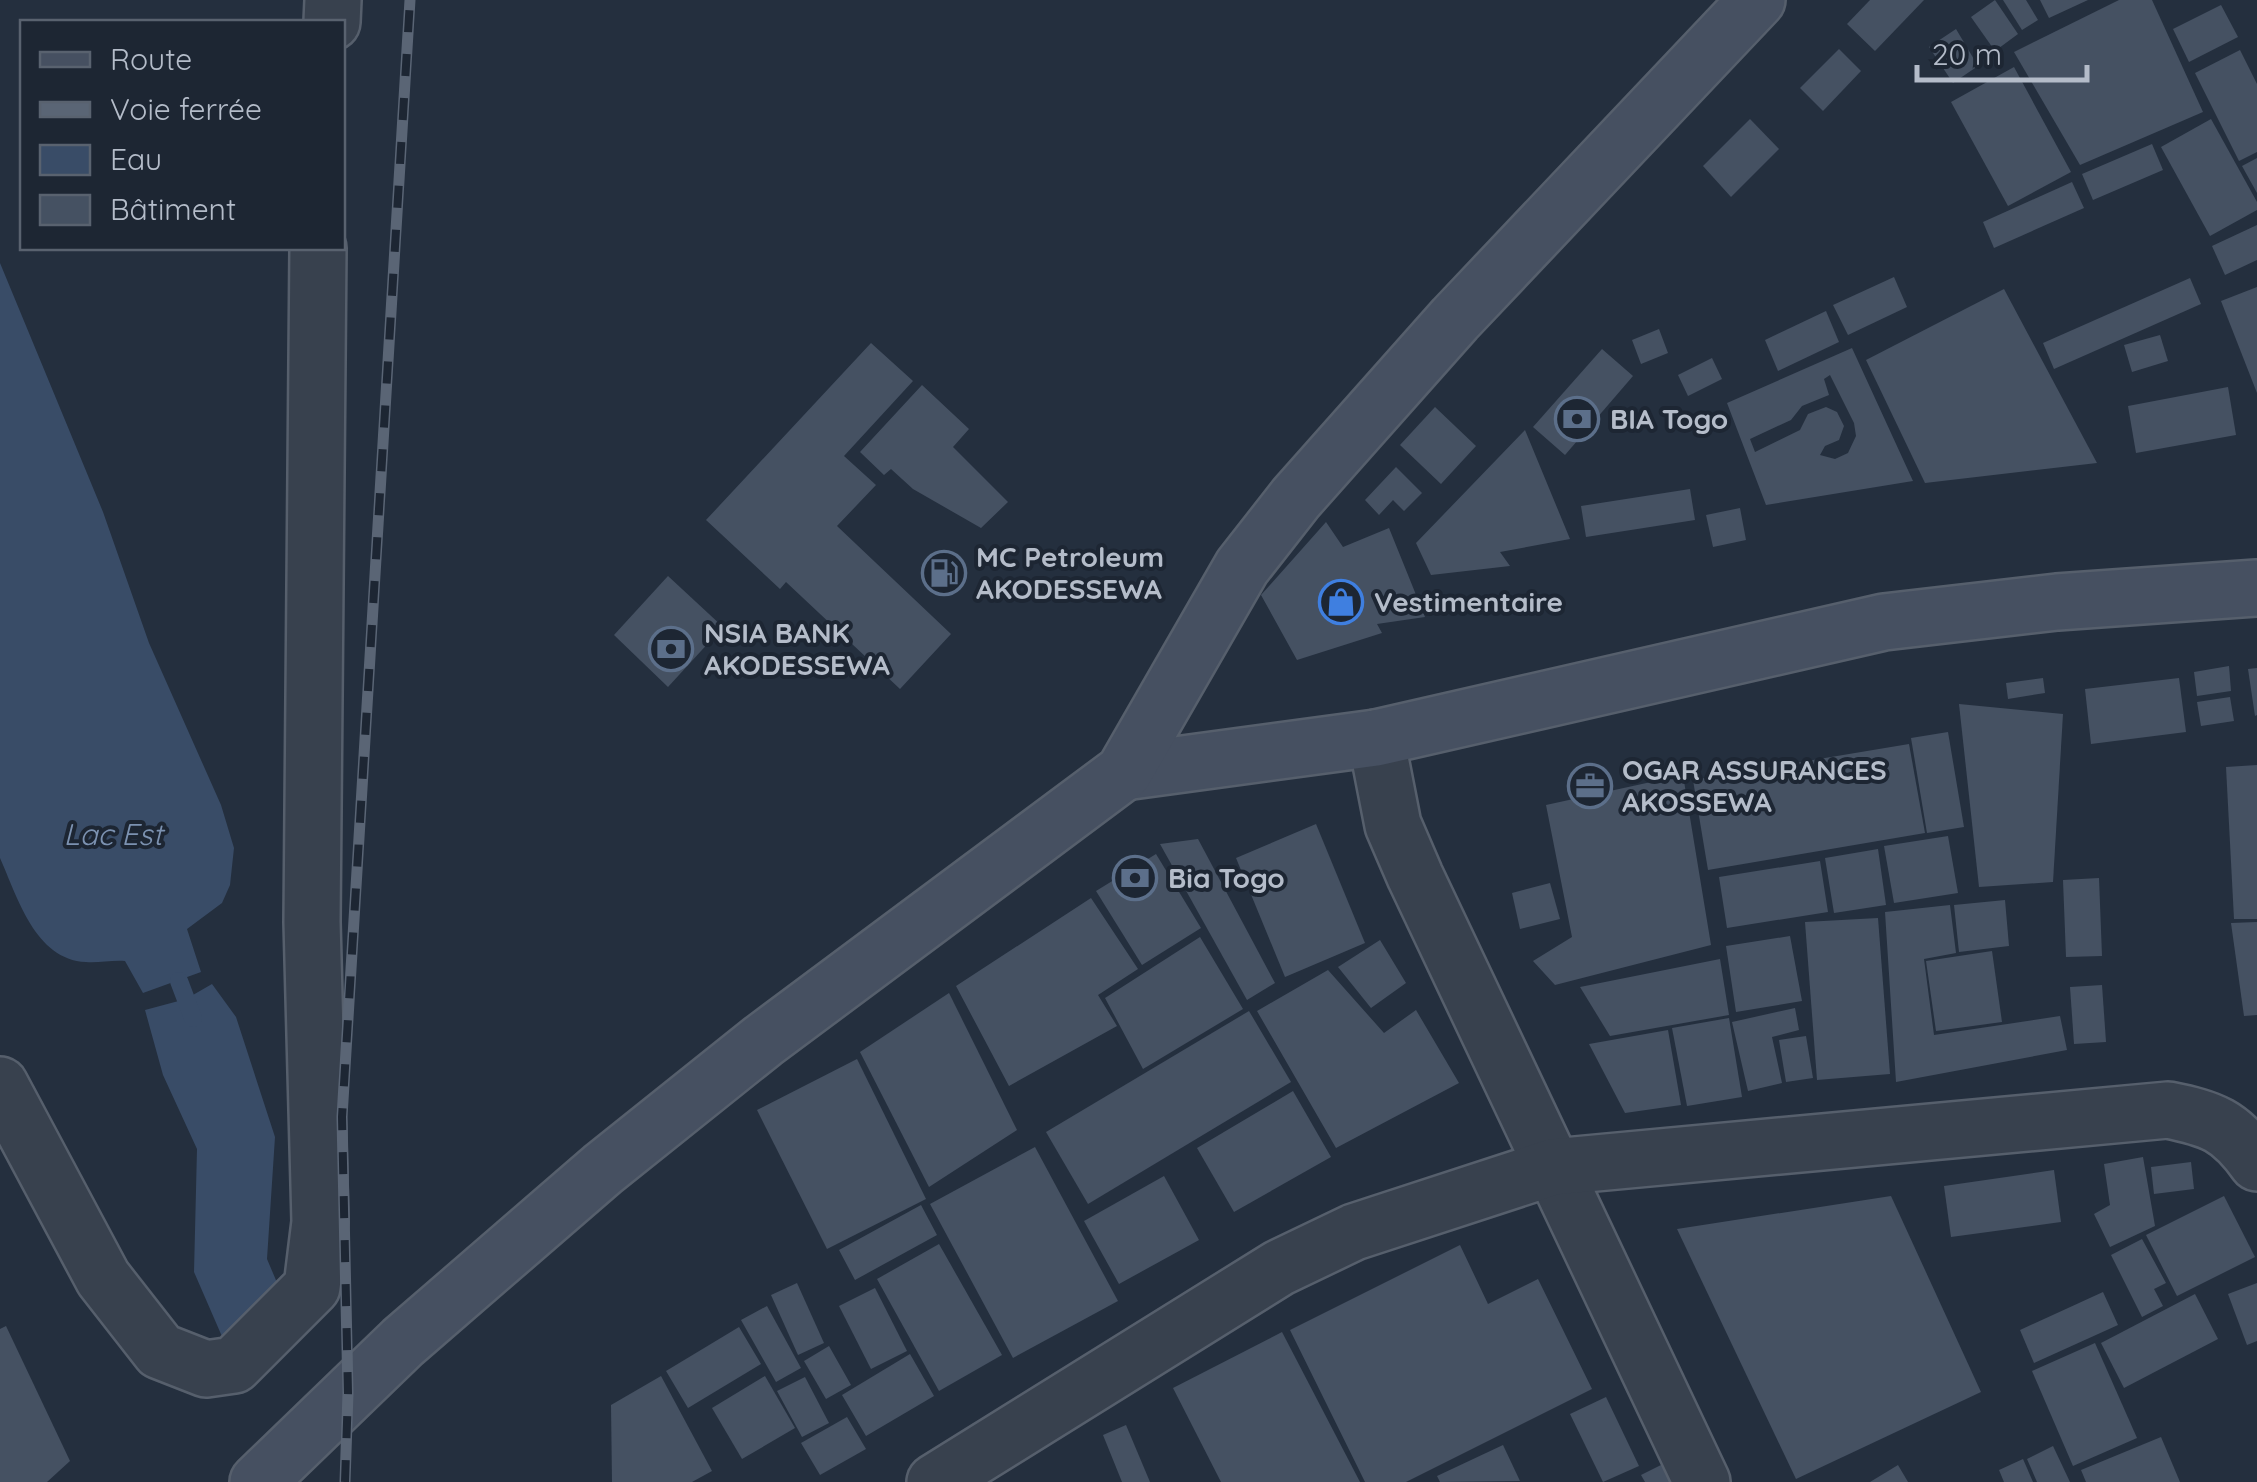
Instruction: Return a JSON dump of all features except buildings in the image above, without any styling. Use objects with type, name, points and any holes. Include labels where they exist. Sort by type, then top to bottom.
[{"type":"main road","points":[[258,1482],[403,1342],[722,1073],[1124,772],[1242,567],[1296,498],[1455,319],[1757,0]]},
{"type":"main road","points":[[1124,772],[1376,738],[1884,622],[2057,602],[2257,588]]},
{"type":"street","points":[[0,1085],[103,1278],[160,1351],[206,1370],[234,1365],[312,1287],[320,1222],[312,922],[318,250]]},
{"type":"street","points":[[1376,738],[1400,842],[1702,1482]]},
{"type":"street","points":[[935,1482],[997,1465],[1278,1268],[1354,1232],[1553,1168],[2168,1110],[2209,1118],[2239,1138],[2257,1163]]},
{"type":"water","name":"Lac Est","points":[[0,263],[103,512],[149,643],[221,805],[234,848],[230,885],[222,903],[187,929],[201,972],[143,993],[125,961],[86,962],[68,959],[53,950],[30,924],[0,858]]},
{"type":"water","points":[[212,984],[236,1017],[275,1137],[267,1259],[281,1292],[227,1348],[194,1272],[197,1149],[163,1075],[145,1010],[186,999]]},
{"type":"waterway","points":[[179,981],[193,1018]]},
{"type":"railway","points":[[345,1482],[348,1393],[342,1117],[410,0]]},
{"type":"place","name":"BIA Togo","points":[[1577,419]]},
{"type":"place","name":"MC Petroleum AKODESSEWA","points":[[944,573]]},
{"type":"place","name":"Vestimentaire","points":[[1341,602]]},
{"type":"place","name":"NSIA BANK AKODESSEWA","points":[[671,649]]},
{"type":"place","name":"OGAR ASSURANCES AKOSSEWA","points":[[1590,786]]},
{"type":"place","name":"Bia Togo","points":[[1135,878]]}]
